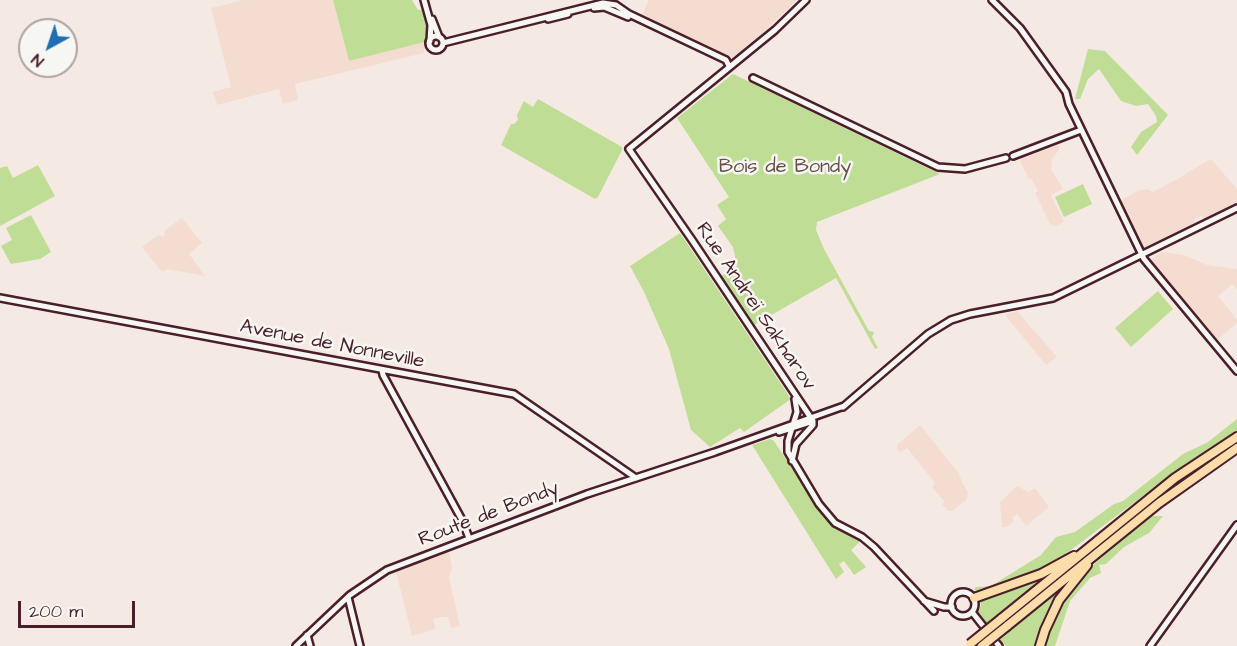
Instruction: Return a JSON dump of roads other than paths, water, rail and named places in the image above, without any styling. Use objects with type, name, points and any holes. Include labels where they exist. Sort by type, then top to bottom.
[{"type":"highway","points":[[982,646],[1078,555],[1175,478],[1237,437]]},
{"type":"highway","points":[[969,645],[1004,623],[1181,486],[1237,448]]},
{"type":"highway","points":[[974,598],[1032,577],[1069,557],[1078,555]]},
{"type":"highway","points":[[1040,646],[1059,600],[1091,557]]},
{"type":"street","points":[[443,43],[596,4],[611,3],[629,14],[726,60],[729,66],[775,30],[806,0]]},
{"type":"street","points":[[992,0],[1016,24],[1066,92],[1081,130],[1141,254],[1237,371]]},
{"type":"street","points":[[425,2],[443,43]]},
{"type":"street","points":[[425,2],[431,25],[431,47],[435,50],[441,48],[443,43]]},
{"type":"street","points":[[430,41],[439,37]]},
{"type":"street","name":"Rue Andreï Sakharov","points":[[729,66],[629,149],[812,420],[813,425],[810,430],[796,444],[792,461]]},
{"type":"street","points":[[753,78],[938,167],[965,169],[1006,158]]},
{"type":"street","points":[[1013,156],[1081,130]]},
{"type":"street","name":"Rue Andreï Sakharov","points":[[645,173],[796,400],[795,427],[788,445],[792,461]]},
{"type":"street","points":[[1141,254],[1237,208]]},
{"type":"street","name":"Route de Bondy","points":[[296,646],[348,597],[387,570],[587,494],[812,420],[844,406],[928,334],[951,320],[970,314],[1053,298],[1141,254]]},
{"type":"street","name":"Avenue de Nonneville","points":[[0,298],[514,394],[636,478]]},
{"type":"street","points":[[382,370],[472,537]]},
{"type":"street","points":[[795,427],[810,430]]},
{"type":"street","points":[[792,461],[828,518],[862,537],[874,547],[934,611]]},
{"type":"street","points":[[1150,646],[1237,525]]},
{"type":"street","points":[[959,593],[969,593],[974,598],[975,605],[972,612],[961,616],[954,612],[952,600],[959,593]]},
{"type":"street","points":[[348,597],[360,646]]},
{"type":"street","points":[[923,600],[944,607],[952,607]]},
{"type":"street","points":[[972,612],[999,646]]},
{"type":"street","points":[[307,635],[310,646]]},
{"type":"park label","name":"Bois de Bondy","points":[[785,168]]}]
